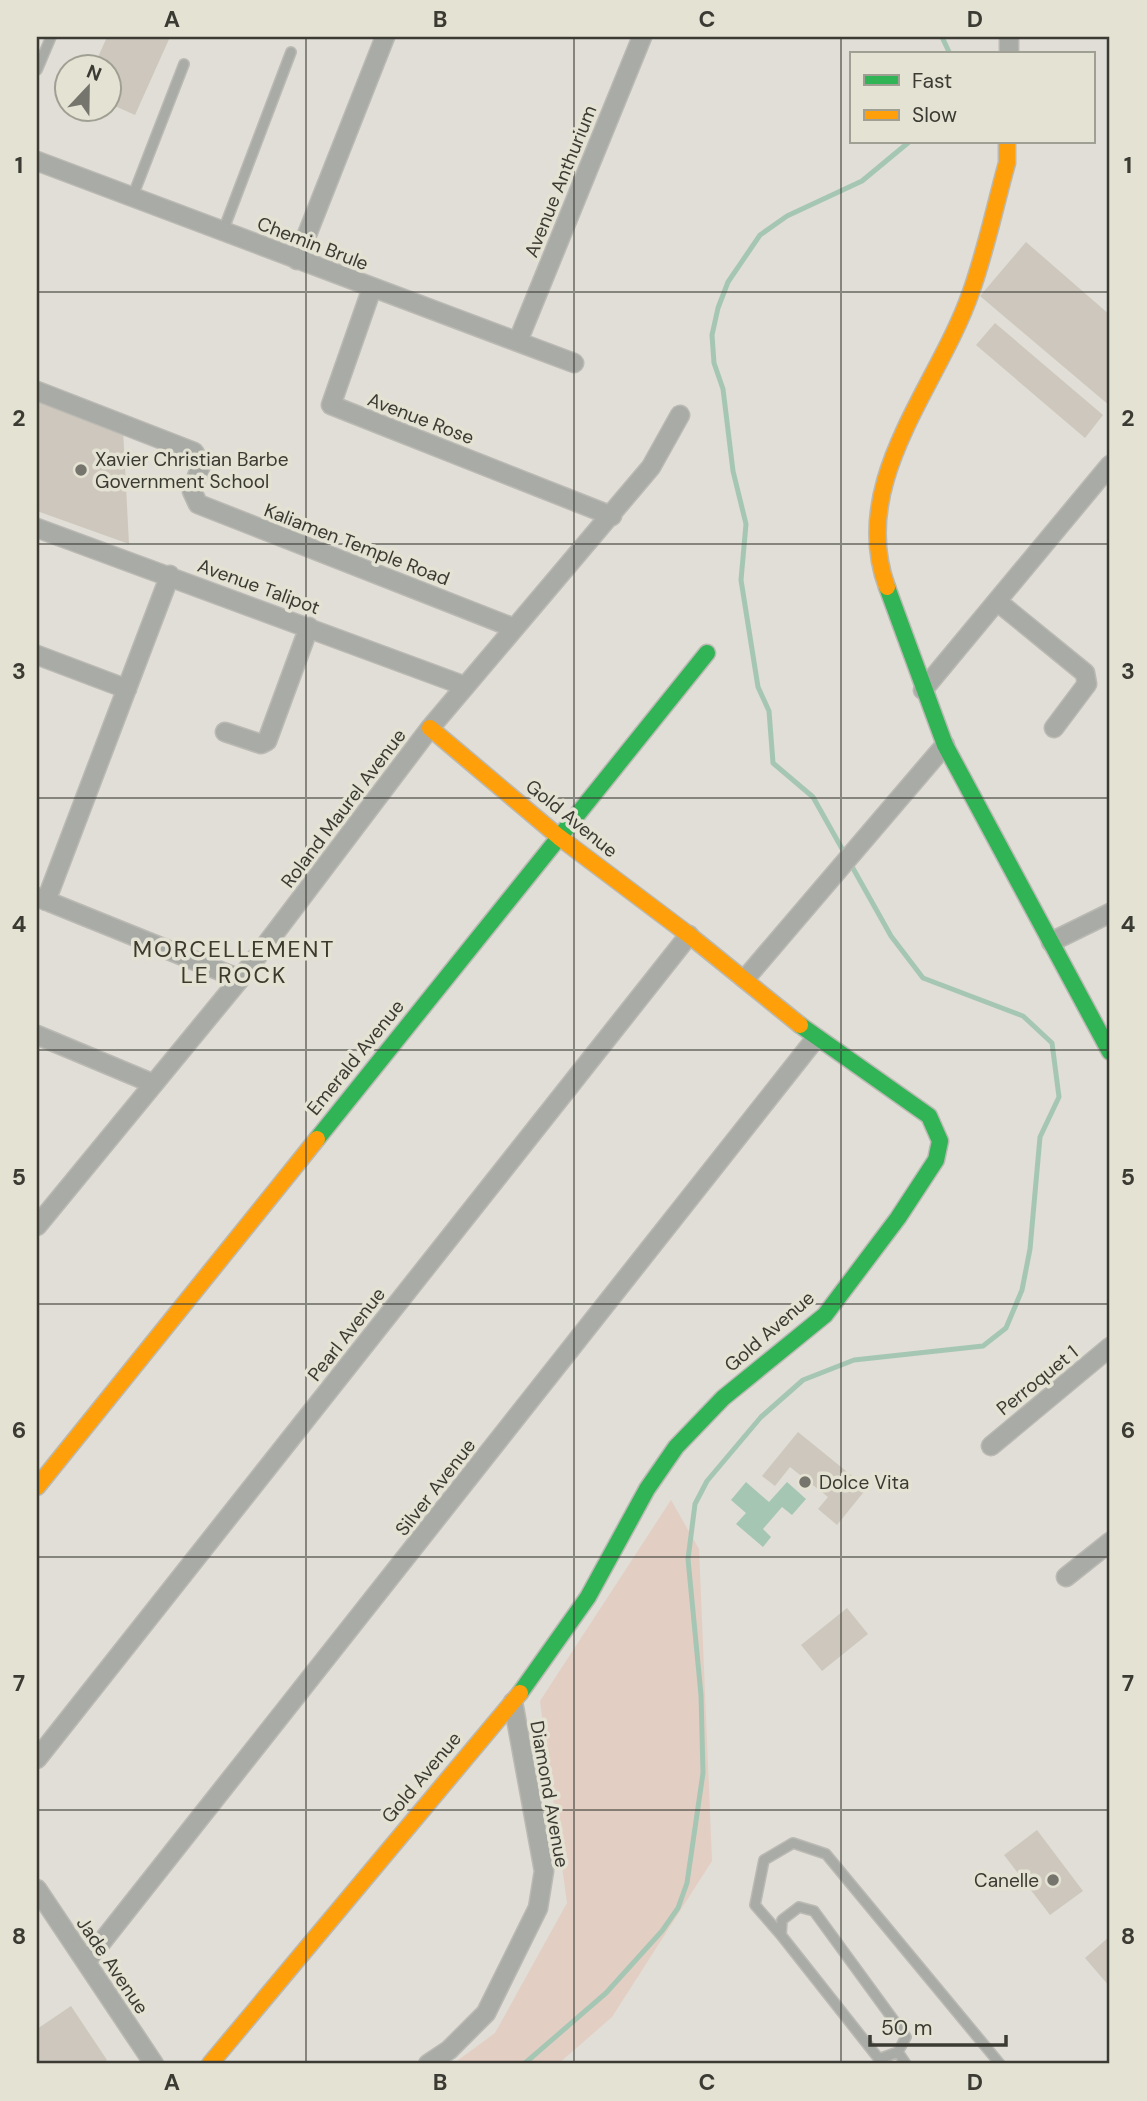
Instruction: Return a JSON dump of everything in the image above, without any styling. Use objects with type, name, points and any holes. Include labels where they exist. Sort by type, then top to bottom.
[{"type":"street","points":[[297,260],[385,37]]},
{"type":"street","name":"Avenue Anthurium","points":[[518,341],[642,37]]},
{"type":"street","points":[[1007,144],[1007,163],[971,293],[883,481],[877,522],[880,568],[945,745],[1110,1052]]},
{"type":"street","name":"Chemin Brule","points":[[37,162],[575,363]]},
{"type":"street","name":"Avenue Rose","points":[[372,288],[331,405],[612,516]]},
{"type":"street","name":"Kaliamen Temple Road","points":[[37,391],[194,452],[201,465],[192,492],[198,505],[514,628]]},
{"type":"street","name":"Roland Maurel Avenue","points":[[37,1226],[240,979],[430,728],[651,467],[680,415]]},
{"type":"street","points":[[923,690],[1110,466]]},
{"type":"street","name":"Avenue Talipot","points":[[37,528],[465,686]]},
{"type":"street","points":[[170,575],[127,689],[41,899],[240,979]]},
{"type":"street","points":[[998,602],[1085,673],[1087,684],[1054,728]]},
{"type":"street","points":[[225,733],[261,744],[267,741],[309,627]]},
{"type":"street","name":"Emerald Avenue","points":[[37,1487],[707,653]]},
{"type":"street","points":[[37,655],[127,689]]},
{"type":"street","name":"Gold Avenue","points":[[210,2064],[418,1811],[513,1702],[588,1597],[647,1489],[676,1447],[723,1398],[825,1315],[898,1218],[936,1160],[940,1141],[929,1116],[816,1038],[689,935],[559,837],[430,728]]},
{"type":"street","points":[[745,979],[945,745]]},
{"type":"street","points":[[1051,942],[1110,913]]},
{"type":"street","name":"Pearl Avenue","points":[[37,1759],[689,935]]},
{"type":"street","points":[[37,1035],[154,1084]]},
{"type":"street","name":"Silver Avenue","points":[[86,1962],[816,1038]]},
{"type":"street","name":"Perroquet 1","points":[[991,1446],[1110,1348]]},
{"type":"street","points":[[1066,1577],[1110,1542]]},
{"type":"street","name":"Diamond Avenue","points":[[428,2064],[449,2050],[486,2013],[538,1908],[544,1871],[513,1702]]},
{"type":"street","name":"Jade Avenue","points":[[37,1889],[154,2064]]},
{"type":"lane","points":[[37,70],[51,37]]},
{"type":"lane","points":[[223,231],[291,52]]},
{"type":"lane","points":[[132,198],[184,64]]},
{"type":"lane","points":[[781,1935],[782,1920],[799,1907],[814,1910],[906,2037],[898,2052],[879,2059],[755,1905],[764,1860],[793,1843],[826,1854],[997,2060],[985,2064]]},
{"type":"lane","points":[[898,2052],[906,2064]]},
{"type":"shaded area","points":[[746,1482],[769,1502],[787,1482],[806,1499],[792,1515],[782,1507],[763,1529],[771,1537],[763,1547],[736,1524],[746,1513],[731,1500]]},
{"type":"shaded area","points":[[671,1500],[699,1549],[712,1861],[612,2017],[558,2064],[453,2064],[495,2033],[567,1903],[540,1701]]},
{"type":"building","points":[[107,37],[170,37],[135,115],[122,109],[122,52],[100,52]]},
{"type":"building","points":[[1026,242],[1110,315],[1110,406],[980,296]]},
{"type":"building","points":[[995,323],[1103,415],[1085,438],[976,345]]},
{"type":"building","name":"Xavier Christian Barbe Government School","points":[[37,397],[123,429],[129,544],[37,511]]},
{"type":"building","points":[[798,1432],[867,1488],[837,1525],[818,1509],[828,1497],[790,1467],[775,1486],[762,1476]]},
{"type":"building","points":[[847,1608],[868,1634],[822,1671],[801,1645]]},
{"type":"building","points":[[1037,1830],[1083,1891],[1050,1915],[1004,1855]]},
{"type":"building","points":[[1110,1936],[1110,1987],[1085,1958]]},
{"type":"building","points":[[71,2006],[107,2060],[100,2064],[37,2064],[37,2029]]},
{"type":"waterway","points":[[942,37],[949,52]]},
{"type":"waterway","points":[[524,2064],[606,1993],[662,1931],[678,1908],[687,1883],[703,1773],[701,1695],[688,1559],[695,1504],[707,1481],[761,1417],[803,1380],[854,1360],[983,1346],[1006,1328],[1022,1290],[1030,1249],[1040,1137],[1059,1097],[1052,1043],[1023,1016],[923,978],[891,936],[813,797],[773,763],[769,711],[758,687],[741,580],[746,524],[733,471],[723,389],[714,363],[712,335],[718,308],[728,282],[760,235],[787,216],[862,181],[907,144]]},
{"type":"traffic: fast","points":[[887,587],[945,745],[1110,1052]]},
{"type":"traffic: fast","points":[[317,1139],[707,653]]},
{"type":"traffic: fast","points":[[520,1693],[588,1597],[647,1489],[676,1447],[723,1398],[825,1315],[898,1218],[936,1160],[940,1141],[929,1116],[800,1025]]},
{"type":"traffic: slow","points":[[887,587],[878,548],[879,510],[888,473],[902,436],[971,292],[1007,163],[1007,144]]},
{"type":"traffic: slow","points":[[430,728],[559,837],[689,935],[800,1025]]},
{"type":"traffic: slow","points":[[37,1487],[317,1139]]},
{"type":"traffic: slow","points":[[210,2064],[520,1693]]},
{"type":"place","name":"Xavier Christian Barbe Government School","points":[[81,470]]},
{"type":"place","name":"Dolce Vita","points":[[805,1482]]},
{"type":"place","name":"Canelle","points":[[1053,1880]]},
{"type":"district","name":"MORCELLEMENT LE ROCK","points":[[234,962]]}]
